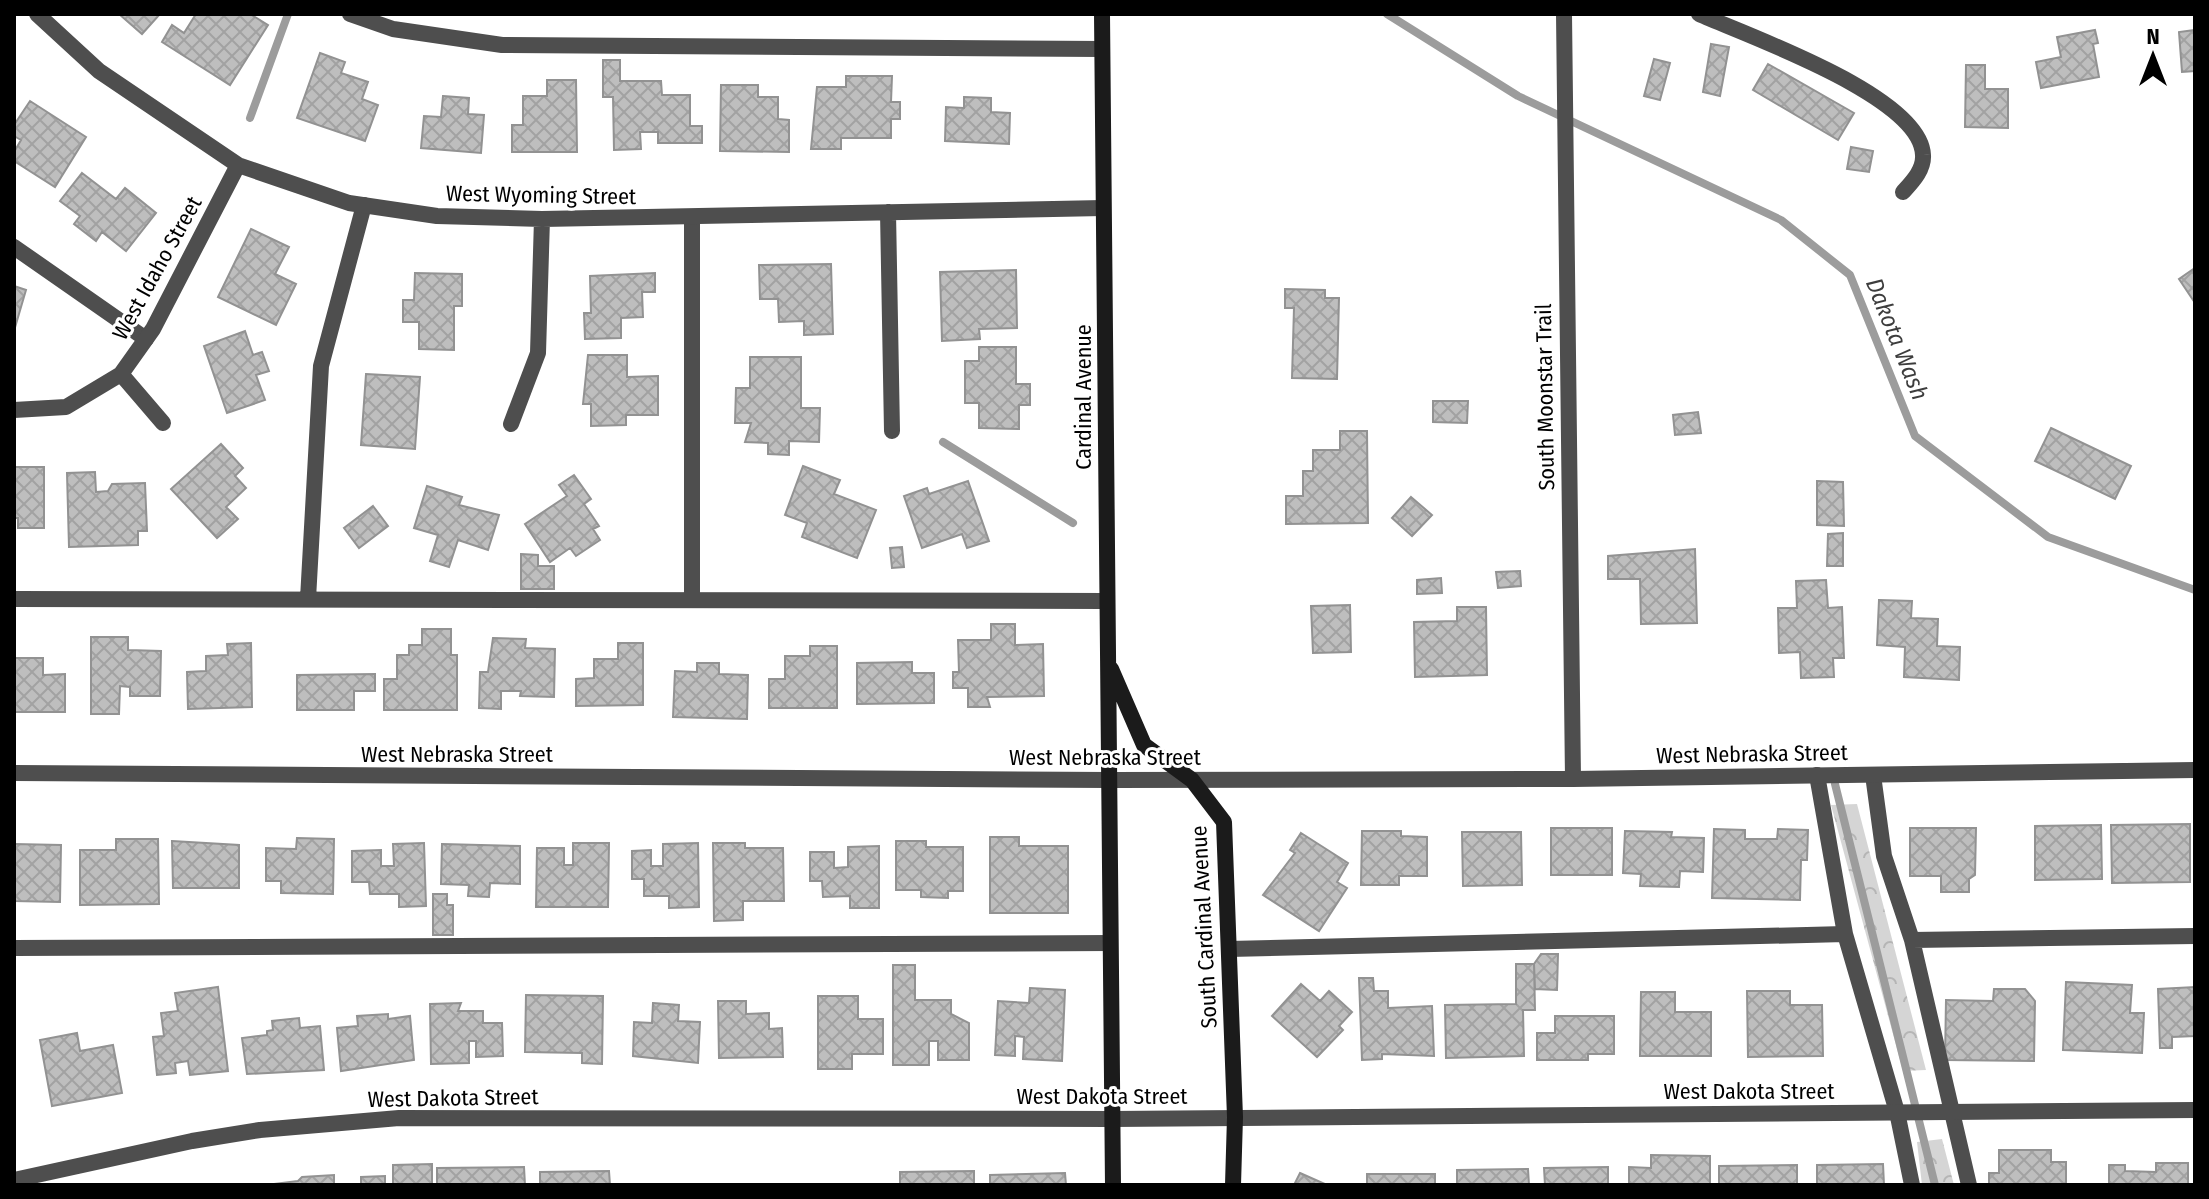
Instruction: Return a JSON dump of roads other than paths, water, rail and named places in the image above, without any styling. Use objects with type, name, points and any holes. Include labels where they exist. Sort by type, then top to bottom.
[{"type":"main road","name":"Cardinal Avenue","points":[[1102,14],[1109,780]]},
{"type":"main road","name":"South Cardinal Avenue","points":[[1108,661],[1144,745],[1192,780],[1224,822],[1235,1117],[1233,1185]]},
{"type":"main road","points":[[1109,780],[1113,1185]]},
{"type":"street","name":"West Wyoming Street","points":[[37,14],[99,71],[238,165],[364,205],[437,216],[542,219],[1103,208]]},
{"type":"street","points":[[350,14],[393,29],[502,45],[1102,49]]},
{"type":"street","name":"South Moonstar Trail","points":[[1564,14],[1573,779]]},
{"type":"street","points":[[1699,14],[1837,75],[1901,115],[1921,142],[1923,155],[1922,166],[1903,192]]},
{"type":"street","name":"West Idaho Street","points":[[14,410],[66,407],[121,374],[146,339],[238,165]]},
{"type":"street","points":[[308,599],[321,366],[364,205]]},
{"type":"street","points":[[888,212],[892,431]]},
{"type":"street","points":[[692,217],[692,600]]},
{"type":"street","points":[[511,424],[538,353],[542,219]]},
{"type":"street","points":[[14,247],[146,339]]},
{"type":"street","points":[[121,374],[163,423]]},
{"type":"street","points":[[14,599],[1106,601]]},
{"type":"street","name":"West Nebraska Street","points":[[14,773],[1192,780],[1573,779],[2195,770]]},
{"type":"street","points":[[1817,775],[1845,934],[1897,1112],[1912,1185]]},
{"type":"street","points":[[1873,775],[1884,856],[1912,940],[1949,1111],[1969,1185]]},
{"type":"street","points":[[1229,949],[1845,934]]},
{"type":"street","points":[[1912,940],[2195,936]]},
{"type":"street","points":[[14,948],[1110,943]]},
{"type":"street","name":"West Dakota Street","points":[[14,1180],[206,1139],[399,1118],[1112,1119],[2195,1110]]},
{"type":"waterway","points":[[250,118],[288,14]]},
{"type":"waterway","name":"Dakota Wash","points":[[1387,14],[1518,96],[1781,220],[1850,275],[1915,436],[2048,537],[2195,590]]},
{"type":"waterway","points":[[943,442],[1073,523]]},
{"type":"waterway","points":[[1835,784],[1935,1185]]}]
